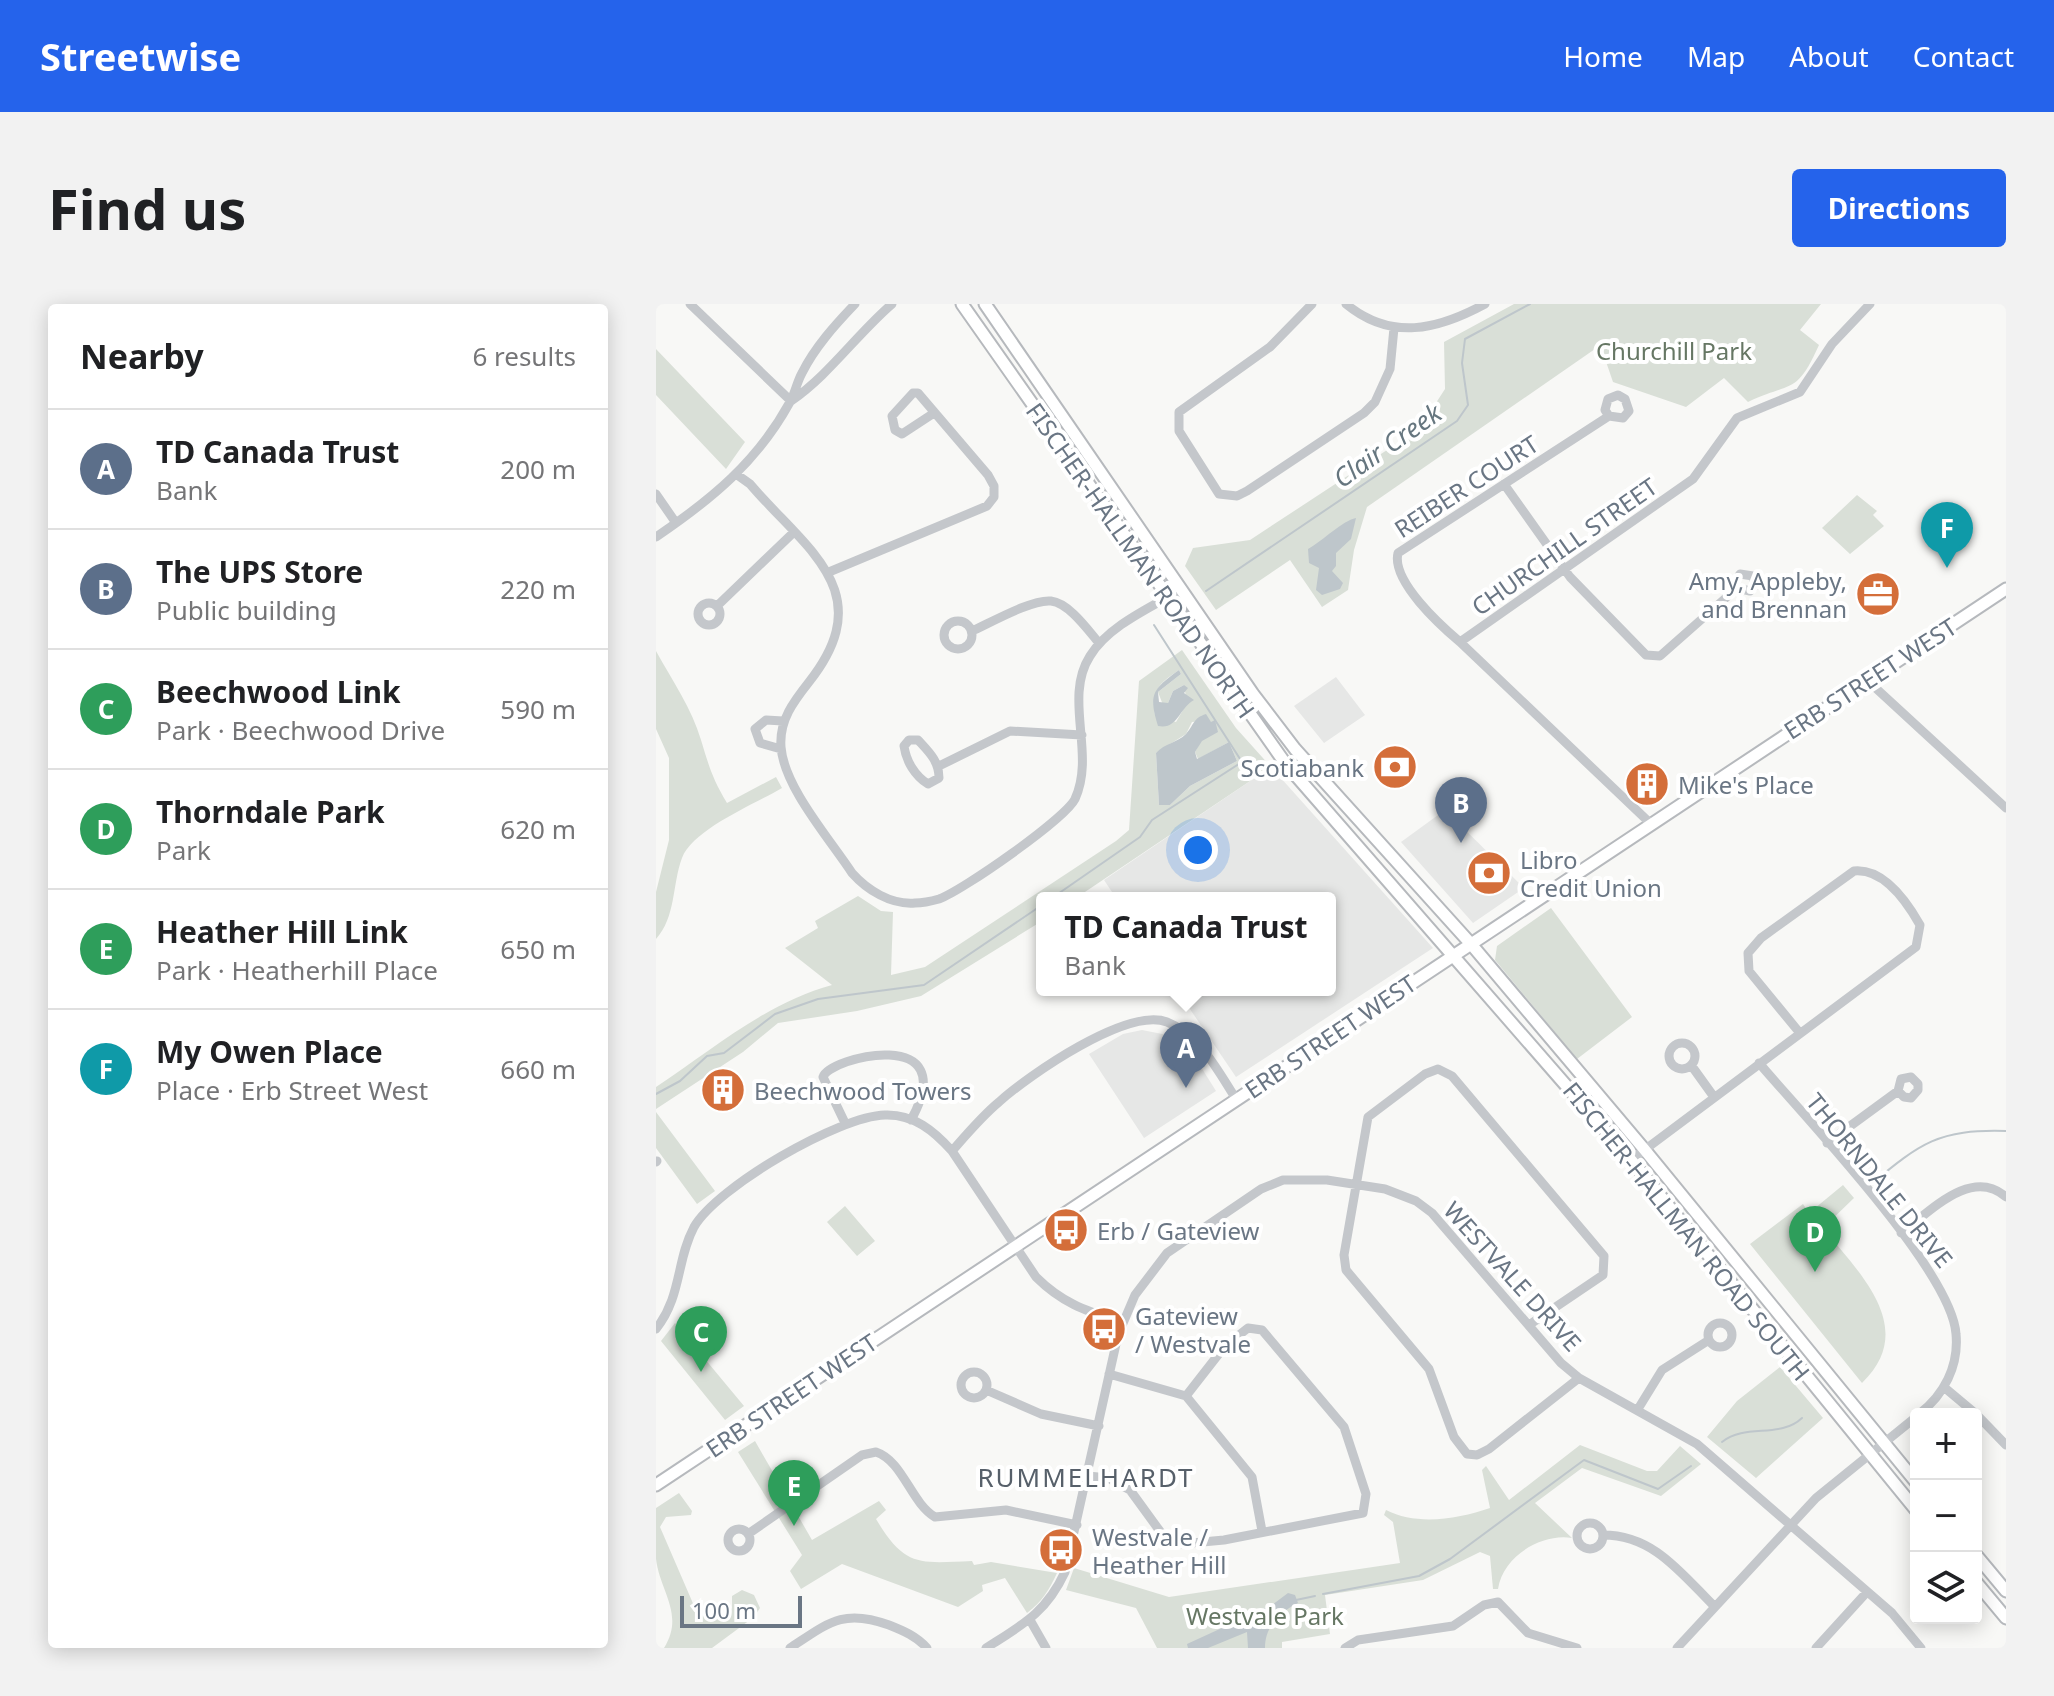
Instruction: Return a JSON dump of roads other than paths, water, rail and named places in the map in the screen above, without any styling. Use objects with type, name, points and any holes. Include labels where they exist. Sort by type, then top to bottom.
[{"type":"main road","name":"FISCHER-HALLMAN ROAD NORTH","points":[[962,304],[1285,763],[1455,954]]},
{"type":"main road","name":"FISCHER-HALLMAN ROAD NORTH","points":[[985,304],[1253,694],[1295,749],[1471,944]]},
{"type":"main road","name":"ERB STREET WEST","points":[[656,1485],[2006,589]]},
{"type":"main road","name":"FISCHER-HALLMAN ROAD SOUTH","points":[[1471,944],[1644,1149],[1914,1480]]},
{"type":"main road","name":"FISCHER-HALLMAN ROAD SOUTH","points":[[1455,954],[1631,1160],[1910,1503]]},
{"type":"main road","points":[[1982,1562],[2006,1591]]},
{"type":"main road","points":[[1982,1589],[2006,1618]]},
{"type":"street","points":[[690,304],[791,401]]},
{"type":"street","points":[[656,537],[706,504],[736,474],[791,401],[802,372],[830,331],[855,304]]},
{"type":"street","points":[[791,401],[807,390],[849,343],[892,304]]},
{"type":"street","points":[[1312,304],[1270,347],[1179,412],[1179,431],[1219,494],[1237,496],[1247,491],[1364,413],[1384,387],[1394,328]]},
{"type":"street","points":[[1346,304],[1362,317],[1394,328],[1428,328],[1485,304]]},
{"type":"street","name":"CHURCHILL STREET","points":[[1650,823],[1460,642],[1693,479],[1737,418],[1800,392],[1832,344],[1870,304]]},
{"type":"street","points":[[829,572],[987,506],[994,497],[994,486],[988,475],[918,393],[913,393],[892,416],[892,422],[902,434],[934,413]]},
{"type":"street","name":"REIBER COURT","points":[[1460,642],[1435,621],[1419,601],[1398,567],[1398,553],[1609,416]]},
{"type":"street","points":[[736,474],[750,484],[829,572],[838,596],[833,641],[826,659],[783,721],[781,749],[792,782],[852,873],[873,892],[897,902],[913,904],[947,895],[1065,814],[1081,782],[1081,673],[1099,643],[1182,589]]},
{"type":"street","points":[[1504,484],[1564,570],[1646,655],[1660,656],[1737,588]]},
{"type":"street","points":[[656,494],[676,523]]},
{"type":"street","points":[[717,606],[794,532]]},
{"type":"street","points":[[972,631],[1035,603],[1051,601],[1062,606],[1099,643]]},
{"type":"street","points":[[1868,681],[2006,808]]},
{"type":"street","points":[[781,749],[760,743],[755,729],[766,720],[783,721]]},
{"type":"street","points":[[939,766],[1010,731],[1082,735]]},
{"type":"street","points":[[909,740],[918,740],[939,766],[939,778],[928,784],[911,765],[904,746],[909,740]]},
{"type":"street","points":[[1631,1160],[1799,1032],[1908,955],[1921,938],[1915,917],[1873,872],[1854,871],[1761,938],[1748,953],[1749,971],[1799,1032]]},
{"type":"street","points":[[952,1151],[1001,1099],[1103,1033],[1133,1020],[1167,1022],[1197,1042],[1236,1099]]},
{"type":"street","points":[[845,1123],[823,1077],[824,1071],[832,1064],[891,1055],[907,1056],[918,1065],[926,1080],[923,1098],[911,1120]]},
{"type":"street","name":"THORNDALE DRIVE","points":[[1759,1063],[1901,1233],[1939,1284],[1956,1332],[1954,1360],[1945,1388]]},
{"type":"street","points":[[1691,1065],[1714,1097]]},
{"type":"street","points":[[1529,1325],[1597,1280],[1603,1275],[1606,1262],[1452,1076],[1445,1071],[1432,1071],[1374,1109],[1365,1129],[1344,1255],[1346,1270],[1429,1369],[1462,1450],[1472,1455],[1482,1454],[1579,1378]]},
{"type":"street","points":[[1827,1143],[1898,1091]]},
{"type":"street","points":[[656,1329],[669,1312],[687,1244],[704,1213],[778,1160],[845,1123],[887,1115],[911,1120],[938,1135],[952,1151],[1036,1277],[1053,1294],[1083,1312],[1123,1323]]},
{"type":"street","name":"WESTVALE DRIVE","points":[[986,1648],[1030,1620],[1054,1598],[1065,1572],[1077,1525],[1123,1323],[1142,1284],[1167,1253],[1261,1189],[1303,1178],[1399,1194],[1432,1213],[1579,1378],[1697,1444],[1892,1613],[1921,1648]]},
{"type":"street","points":[[1901,1233],[1965,1189],[1982,1185],[1994,1188],[2006,1197]]},
{"type":"street","points":[[1088,1476],[1108,1478],[1130,1490],[1162,1534],[1171,1541],[1192,1544],[1363,1513],[1366,1494],[1344,1427],[1269,1337],[1256,1328],[1242,1331],[1225,1346],[1186,1396]]},
{"type":"street","points":[[1638,1409],[1662,1370],[1709,1340]]},
{"type":"street","points":[[1109,1374],[1186,1396],[1252,1477],[1262,1531]]},
{"type":"street","points":[[1925,1408],[1945,1388],[1969,1408]]},
{"type":"street","points":[[986,1390],[1041,1414],[1099,1426]]},
{"type":"street","points":[[1982,1420],[2006,1445]]},
{"type":"street","points":[[1677,1648],[1790,1524],[1869,1453],[1910,1421]]},
{"type":"street","points":[[748,1534],[862,1455],[876,1452],[890,1462],[926,1512],[935,1517],[1006,1510],[1077,1525]]},
{"type":"street","points":[[1603,1535],[1624,1535],[1649,1544],[1714,1606]]},
{"type":"street","points":[[1816,1648],[1867,1592]]},
{"type":"street","points":[[1345,1648],[1358,1640],[1453,1626],[1484,1605],[1498,1602],[1528,1633],[1577,1648]]},
{"type":"street","points":[[790,1648],[826,1624],[856,1616],[909,1633],[927,1648]]},
{"type":"street","points":[[1030,1620],[1046,1648]]},
{"type":"waterway","name":"Clair Creek","points":[[1206,591],[1457,421],[1468,405],[1462,363],[1465,339],[1530,304]]},
{"type":"waterway","name":"Clair Creek","points":[[1061,892],[1140,837],[1152,820],[1242,762],[1154,625]]},
{"type":"waterway","name":"Clair Creek","points":[[656,1094],[680,1081],[707,1056],[724,1053],[775,1014],[818,999],[924,985],[1036,909]]},
{"type":"waterway","points":[[1871,1184],[1932,1141],[1963,1133],[2006,1131]]},
{"type":"waterway","points":[[1722,1442],[1742,1433],[1784,1428],[1802,1418]]},
{"type":"waterway","points":[[1323,1594],[1419,1576],[1450,1559],[1584,1460],[1658,1489],[1691,1466]]},
{"type":"waterway","points":[[1296,1600],[1315,1596]]},
{"type":"place","name":"My Owen Place","points":[[1947,568]]},
{"type":"place","name":"Amy, Appleby, and Brennan","points":[[1878,594]]},
{"type":"place","name":"Scotiabank","points":[[1395,767]]},
{"type":"place","name":"Mike's Place","points":[[1647,784]]},
{"type":"place","name":"The UPS Store","points":[[1461,843]]},
{"type":"place","name":"Libro Credit Union","points":[[1489,873]]},
{"type":"place","name":"TD Canada Trust","points":[[1186,1088]]},
{"type":"place","name":"Beechwood Towers","points":[[723,1090]]},
{"type":"place","name":"Erb / Gateview","points":[[1066,1230]]},
{"type":"place","name":"Thorndale Park","points":[[1815,1272]]},
{"type":"place","name":"Gateview / Westvale","points":[[1104,1329]]},
{"type":"place","name":"Beechwood Link","points":[[701,1372]]},
{"type":"place","name":"Heather Hill Link","points":[[794,1526]]},
{"type":"place","name":"Westvale / Heather Hill","points":[[1061,1550]]},
{"type":"district","name":"RUMMELHARDT","points":[[1086,1477]]},
{"type":"park label","name":"Churchill Park","points":[[1674,350]]},
{"type":"park label","name":"Westvale Park","points":[[1265,1615]]}]
